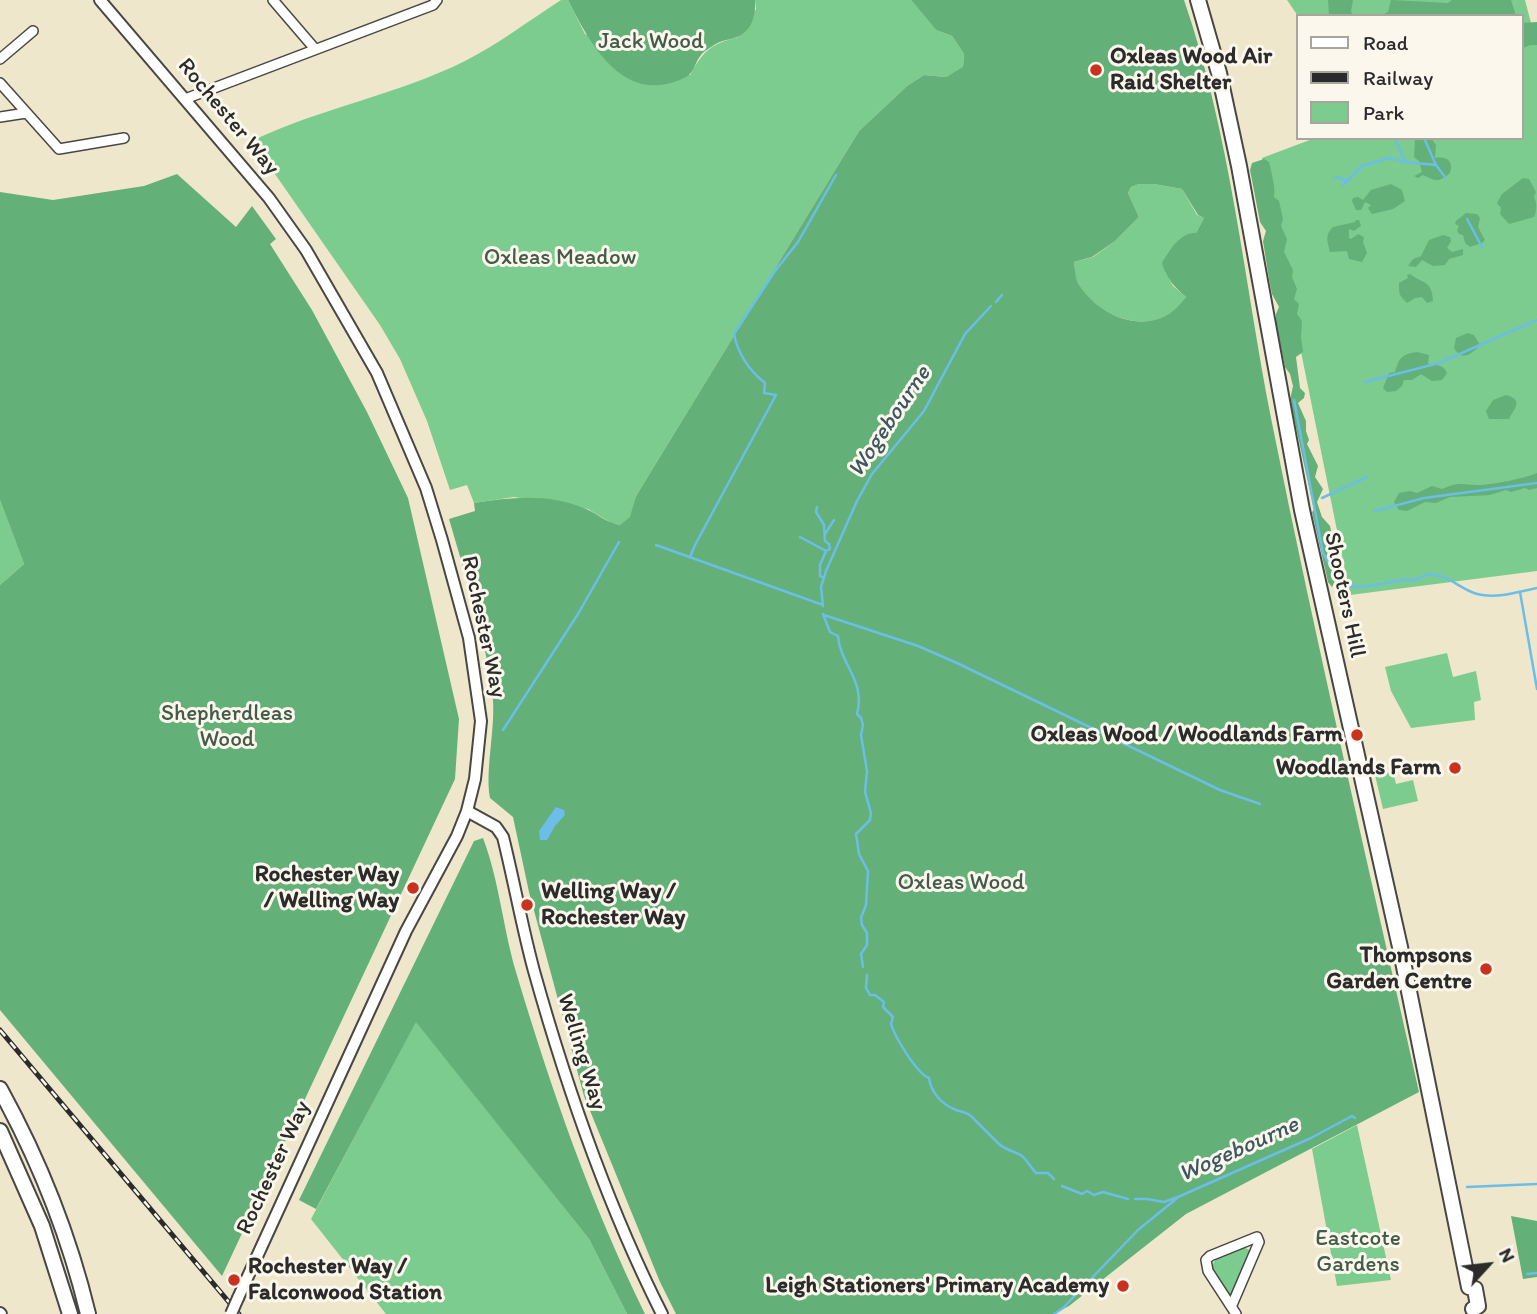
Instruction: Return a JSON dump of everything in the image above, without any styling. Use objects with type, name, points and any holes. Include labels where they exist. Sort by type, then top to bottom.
[{"type":"main road","name":"Shooters Hill","points":[[1198,0],[1219,73],[1240,166],[1302,510],[1400,947],[1469,1287],[1475,1289],[1478,1306],[1474,1312]]},
{"type":"main road","points":[[0,1089],[49,1191],[88,1314]]},
{"type":"main road","points":[[0,1131],[41,1226],[69,1314]]},
{"type":"street","name":"Rochester Way","points":[[100,0],[269,198],[306,250],[377,373],[426,488],[458,593],[476,678],[481,721],[480,748],[467,811],[457,836],[406,931],[231,1314]]},
{"type":"street","points":[[272,0],[315,49]]},
{"type":"street","points":[[186,99],[433,5],[437,0],[450,0]]},
{"type":"street","points":[[0,59],[33,32]]},
{"type":"street","points":[[0,83],[59,149],[124,138]]},
{"type":"street","points":[[0,117],[26,113]]},
{"type":"street","name":"Welling Way","points":[[467,811],[496,827],[503,836],[534,971],[576,1109],[606,1191],[662,1314]]},
{"type":"street","points":[[1257,1237],[1259,1242],[1234,1310],[1208,1271],[1206,1260],[1257,1237]]},
{"type":"green space","name":"Oxleas Meadow","points":[[561,0],[568,0],[585,34],[690,75],[709,50],[738,37],[756,9],[755,0],[911,0],[936,30],[952,36],[964,54],[963,68],[946,77],[924,75],[907,86],[859,131],[636,496],[631,517],[621,525],[613,524],[588,509],[514,497],[474,503],[467,485],[450,490],[427,421],[400,359],[380,325],[252,141],[304,119],[439,73],[489,48]]},
{"type":"green space","name":"Jack Wood","points":[[568,0],[755,0],[755,6],[753,18],[745,32],[719,42],[705,51],[689,75],[664,84],[645,85],[628,78],[599,53]]},
{"type":"green space","name":"Oxleas Wood","points":[[911,0],[1184,0],[1214,104],[1289,507],[1419,1092],[1186,1214],[1069,1306],[1053,1314],[676,1314],[660,1282],[584,1096],[529,892],[513,817],[490,798],[493,701],[490,678],[475,609],[449,519],[475,511],[474,503],[530,498],[572,504],[620,525],[630,517],[636,496],[859,131],[907,86],[924,75],[946,77],[963,67],[964,54],[952,36],[936,30]],"holes":[[[1154,184],[1182,189],[1198,215],[1204,218],[1196,233],[1190,233],[1180,239],[1162,263],[1171,282],[1186,297],[1165,316],[1149,321],[1125,319],[1093,302],[1078,283],[1074,262],[1092,257],[1115,241],[1139,217],[1128,193],[1131,187]]]},
{"type":"green space","points":[[1287,0],[1525,0],[1531,23],[1523,27],[1523,14],[1297,14]]},
{"type":"green space","points":[[1328,0],[1353,0],[1352,14],[1329,14]]},
{"type":"green space","points":[[1391,0],[1448,3],[1452,0],[1511,0],[1515,14],[1384,14],[1388,12]]},
{"type":"green space","points":[[1537,22],[1537,45],[1523,48],[1523,23]]},
{"type":"green space","points":[[1537,26],[1537,571],[1350,595],[1262,158],[1310,140],[1523,140],[1523,33]]},
{"type":"green space","points":[[1415,140],[1432,140],[1436,145],[1435,158],[1446,158],[1450,162],[1450,173],[1439,180],[1423,175],[1418,178],[1414,176],[1422,172],[1419,161],[1414,157]]},
{"type":"green space","points":[[1264,159],[1269,162],[1274,197],[1279,201],[1283,219],[1281,226],[1287,239],[1284,252],[1293,270],[1292,277],[1297,289],[1294,299],[1299,304],[1297,314],[1302,321],[1303,352],[1296,357],[1300,388],[1305,393],[1298,403],[1306,421],[1309,440],[1307,444],[1318,466],[1315,477],[1323,489],[1317,502],[1322,517],[1330,526],[1340,572],[1332,587],[1328,582],[1312,512],[1314,510],[1290,400],[1293,386],[1285,367],[1276,323],[1279,307],[1272,294],[1269,279],[1263,241],[1266,231],[1260,222],[1250,170],[1252,163]]},
{"type":"green space","name":"Shepherdleas Wood","points":[[177,174],[236,227],[252,206],[276,239],[270,244],[312,310],[367,412],[408,498],[459,719],[455,779],[222,1276],[0,1010],[0,585],[24,564],[0,500],[0,192],[53,200],[144,186]]},
{"type":"green space","points":[[1523,178],[1529,179],[1536,192],[1535,215],[1509,224],[1500,214],[1501,208],[1497,203],[1502,194]]},
{"type":"green space","points":[[1139,184],[1182,189],[1197,215],[1204,218],[1196,233],[1165,272],[1173,286],[1186,297],[1169,314],[1150,321],[1126,319],[1103,309],[1085,293],[1075,275],[1074,262],[1093,257],[1115,241],[1139,217],[1128,193],[1131,187]]},
{"type":"green space","points":[[1391,184],[1402,190],[1405,201],[1393,209],[1372,214],[1368,208],[1371,205],[1365,202],[1361,210],[1356,210],[1353,198],[1363,200],[1371,190]]},
{"type":"green space","points":[[1466,213],[1477,214],[1480,218],[1478,227],[1485,240],[1470,247],[1465,243],[1463,235],[1459,234],[1459,226],[1455,224]]},
{"type":"green space","points":[[1359,220],[1361,226],[1354,231],[1349,229],[1349,238],[1358,234],[1364,237],[1367,253],[1362,262],[1349,259],[1347,251],[1330,252],[1328,242],[1328,233],[1333,227]]},
{"type":"green space","points":[[1443,235],[1450,237],[1447,248],[1452,252],[1463,249],[1463,255],[1449,259],[1445,265],[1433,266],[1422,260],[1416,267],[1408,266],[1413,259],[1421,256],[1429,240]]},
{"type":"green space","points":[[1410,274],[1429,286],[1433,301],[1427,303],[1422,297],[1407,303],[1402,298],[1399,283]]},
{"type":"green space","points":[[1468,333],[1474,335],[1480,345],[1470,354],[1460,355],[1454,348],[1456,338]]},
{"type":"green space","points":[[1417,352],[1429,355],[1428,364],[1443,368],[1447,373],[1442,380],[1432,381],[1421,374],[1412,380],[1404,380],[1396,391],[1387,392],[1383,388],[1389,373],[1395,372],[1400,360],[1405,356]]},
{"type":"green space","points":[[1506,395],[1516,402],[1509,419],[1489,419],[1486,411],[1493,400]]},
{"type":"green space","points":[[1537,473],[1537,488],[1529,490],[1525,488],[1490,495],[1450,497],[1436,503],[1425,502],[1407,511],[1399,510],[1394,502],[1399,493],[1417,493],[1432,486],[1442,489],[1457,484],[1492,484]]},
{"type":"green space","points":[[0,500],[24,564],[0,585]]},
{"type":"green space","points":[[1447,653],[1453,677],[1476,671],[1481,700],[1474,702],[1475,720],[1411,728],[1391,691],[1385,667]]},
{"type":"green space","points":[[1393,772],[1396,784],[1413,780],[1418,801],[1383,809],[1375,775]]},
{"type":"green space","points":[[483,838],[516,972],[543,1059],[607,1231],[645,1314],[627,1314],[589,1239],[416,1022],[316,1209],[299,1200],[474,841]]},
{"type":"green space","points":[[416,1021],[589,1239],[627,1314],[386,1314],[311,1219]]},
{"type":"green space","name":"Eastcote Gardens","points":[[1357,1125],[1391,1280],[1337,1286],[1312,1149]]},
{"type":"green space","points":[[1511,1216],[1537,1221],[1537,1277],[1523,1279]]},
{"type":"green space","points":[[1242,1246],[1249,1250],[1249,1254],[1231,1297],[1213,1266],[1220,1257]]},
{"type":"water","points":[[556,807],[564,810],[565,815],[547,840],[540,840],[539,831]]},
{"type":"waterway","points":[[1396,140],[1405,162],[1436,165]]},
{"type":"waterway","points":[[1425,140],[1436,165],[1445,177]]},
{"type":"waterway","points":[[1343,185],[1362,166],[1389,158],[1405,162]]},
{"type":"waterway","points":[[690,557],[776,395],[764,393],[765,383],[745,362],[734,334],[775,271],[798,242],[836,175]]},
{"type":"waterway","points":[[1335,177],[1348,181]]},
{"type":"waterway","points":[[1467,219],[1482,247]]},
{"type":"waterway","name":"Wogebourne","points":[[996,302],[1002,295]]},
{"type":"waterway","name":"Wogebourne","points":[[823,606],[821,587],[826,571],[872,474],[924,411],[965,334],[991,306]]},
{"type":"waterway","points":[[1365,382],[1439,363],[1537,320]]},
{"type":"waterway","points":[[1294,400],[1323,553],[1341,584],[1370,586],[1434,575],[1446,578],[1470,592],[1484,595],[1537,588]]},
{"type":"waterway","points":[[1322,498],[1367,477]]},
{"type":"waterway","points":[[1375,511],[1424,498],[1537,483]]},
{"type":"waterway","points":[[817,507],[816,512],[824,525],[825,541],[830,549],[826,551],[820,565],[820,576],[824,578]]},
{"type":"waterway","points":[[825,534],[834,520]]},
{"type":"waterway","points":[[800,537],[826,551]]},
{"type":"waterway","points":[[503,730],[578,614],[619,542]]},
{"type":"waterway","points":[[656,545],[823,605]]},
{"type":"waterway","points":[[1520,592],[1537,689]]},
{"type":"waterway","name":"Wogebourne","points":[[823,614],[830,632],[838,636],[855,682],[859,702],[857,714],[863,725],[861,735],[867,771],[865,792],[871,813],[870,820],[856,834],[859,854],[868,871],[866,905],[861,918],[867,933],[867,945],[861,954],[863,967]]},
{"type":"waterway","points":[[824,615],[918,646],[1220,790],[1260,804]]},
{"type":"waterway","name":"Wogebourne","points":[[867,975],[866,988],[870,995],[875,995],[884,1002],[883,1007],[893,1017],[891,1024],[902,1046],[913,1063],[929,1078],[938,1097],[951,1107],[969,1115],[1001,1146],[1022,1156],[1036,1173],[1048,1173],[1054,1179]]},
{"type":"waterway","name":"Wogebourne","points":[[1135,1199],[1164,1202],[1178,1197],[1311,1138],[1352,1116],[1355,1118]]},
{"type":"waterway","name":"Wogebourne","points":[[1467,1187],[1537,1184]]},
{"type":"waterway","name":"Wogebourne","points":[[1062,1186],[1082,1194],[1087,1191],[1094,1195],[1103,1192],[1128,1199]]},
{"type":"waterway","points":[[1054,1314],[1063,1308],[1138,1230],[1176,1199]]},
{"type":"waterway","points":[[1527,1274],[1537,1273]]},
{"type":"railway","points":[[0,1030],[239,1314]]},
{"type":"place","name":"Oxleas Wood Air Raid Shelter","points":[[1096,70]]},
{"type":"place","name":"Oxleas Wood / Woodlands Farm","points":[[1357,735]]},
{"type":"place","name":"Woodlands Farm","points":[[1455,768]]},
{"type":"place","name":"Rochester Way / Welling Way","points":[[413,888]]},
{"type":"place","name":"Welling Way / Rochester Way","points":[[527,905]]},
{"type":"place","name":"Thompsons Garden Centre","points":[[1486,969]]},
{"type":"place","name":"Rochester Way / Falconwood Station","points":[[234,1280]]},
{"type":"place","name":"Leigh Stationers' Primary Academy","points":[[1123,1286]]}]
